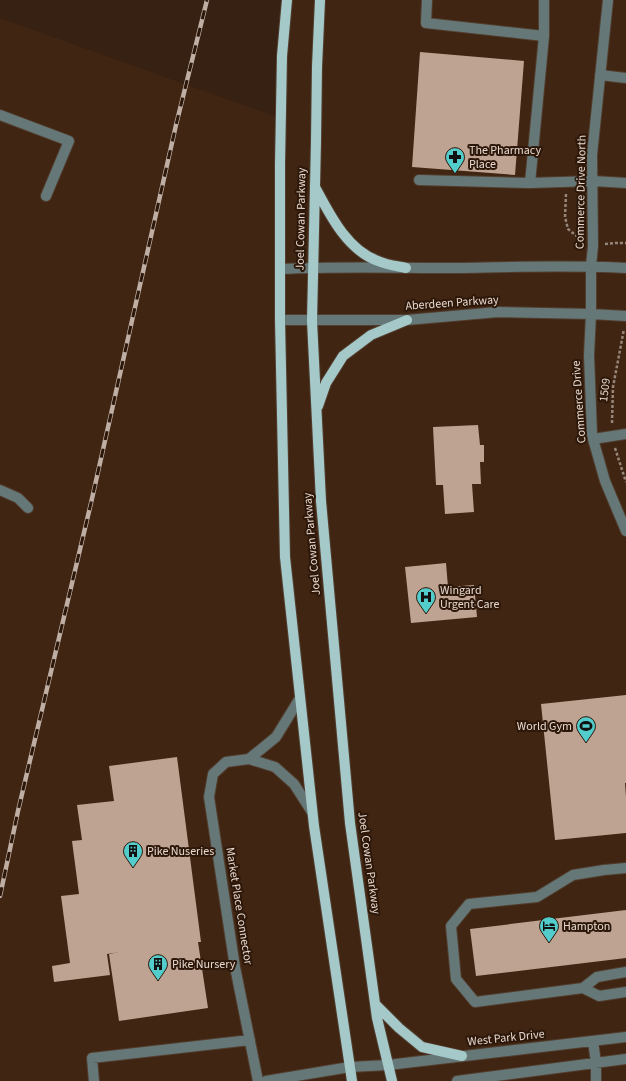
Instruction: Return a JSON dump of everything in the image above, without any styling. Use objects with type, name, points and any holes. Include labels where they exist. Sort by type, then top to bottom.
[{"type":"main road","name":"Joel Cowan Parkway","points":[[287,0],[282,56],[280,164],[280,320],[284,557],[312,812],[352,1081]]},
{"type":"main road","name":"Joel Cowan Parkway","points":[[320,0],[317,67],[312,321],[321,501],[348,808],[375,1004],[392,1081]]},
{"type":"main road","points":[[315,187],[338,228],[359,251],[378,262],[406,268]]},
{"type":"main road","points":[[316,412],[326,383],[343,356],[371,335],[407,320]]},
{"type":"main road","points":[[375,1004],[398,1028],[422,1047],[462,1056]]},
{"type":"street","points":[[427,0],[426,23],[544,36]]},
{"type":"street","points":[[530,183],[544,36],[544,0]]},
{"type":"street","name":"Commerce Drive North","points":[[591,314],[591,266],[593,246],[592,155],[608,0]]},
{"type":"street","points":[[600,75],[626,78]]},
{"type":"street","points":[[0,115],[69,141],[46,196]]},
{"type":"street","points":[[419,180],[530,183],[593,181],[626,182]]},
{"type":"street","points":[[280,269],[313,267],[406,268],[591,266],[626,268]]},
{"type":"street","name":"Aberdeen Parkway","points":[[280,320],[407,320],[498,312],[625,316]]},
{"type":"street","name":"Commerce Drive","points":[[591,314],[589,356],[593,439],[605,481],[626,531]]},
{"type":"street","points":[[593,439],[626,434]]},
{"type":"street","points":[[0,490],[18,498],[28,508]]},
{"type":"street","points":[[249,759],[276,737],[300,698]]},
{"type":"street","name":"Market Place Connector","points":[[258,1081],[236,967],[209,797],[213,774],[226,762],[249,759],[275,768],[294,784],[312,812]]},
{"type":"street","points":[[626,868],[573,875],[537,897],[469,904],[451,926],[456,979],[475,1002],[583,988],[598,977],[626,972]]},
{"type":"street","points":[[583,988],[599,996],[626,992]]},
{"type":"street","name":"West Park Drive","points":[[388,1065],[626,1037]]},
{"type":"street","points":[[94,1081],[92,1058],[250,1040]]},
{"type":"street","points":[[593,1041],[596,1063],[596,1081]]},
{"type":"street","points":[[457,1081],[626,1059]]},
{"type":"street","points":[[266,1081],[350,1067],[388,1065]]},
{"type":"path","name":"1509","points":[[625,316],[624,330],[613,387],[612,435],[626,482]]},
{"type":"shaded area","points":[[282,0],[626,0],[626,1081],[0,1081],[0,18],[277,117]]},
{"type":"building","points":[[420,52],[524,61],[515,175],[412,167]]},
{"type":"building","points":[[478,425],[480,445],[484,445],[484,462],[480,462],[481,484],[472,484],[474,512],[445,514],[443,485],[436,485],[433,427]]},
{"type":"building","points":[[446,563],[448,587],[474,585],[477,617],[411,623],[405,567]]},
{"type":"building","name":"World Gym","points":[[626,695],[626,833],[555,840],[541,704]]},
{"type":"building","name":"Pike Nuseries","points":[[177,757],[201,942],[198,942],[208,1008],[119,1021],[109,954],[120,952],[107,954],[110,975],[54,982],[52,966],[70,963],[61,896],[79,894],[72,841],[82,840],[77,805],[114,801],[109,766]]},
{"type":"building","name":"Hampton","points":[[626,910],[626,958],[476,976],[470,929]]},
{"type":"railway","points":[[0,896],[18,811],[91,503],[176,125],[207,0]]},
{"type":"place","name":"The Pharmacy Place","points":[[455,174]]},
{"type":"place","name":"Wingard Urgent Care","points":[[426,614]]},
{"type":"place","name":"World Gym","points":[[586,743]]},
{"type":"place","name":"Pike Nuseries","points":[[133,868]]},
{"type":"place","name":"Hampton","points":[[549,943]]},
{"type":"place","name":"Pike Nursery","points":[[158,981]]}]
